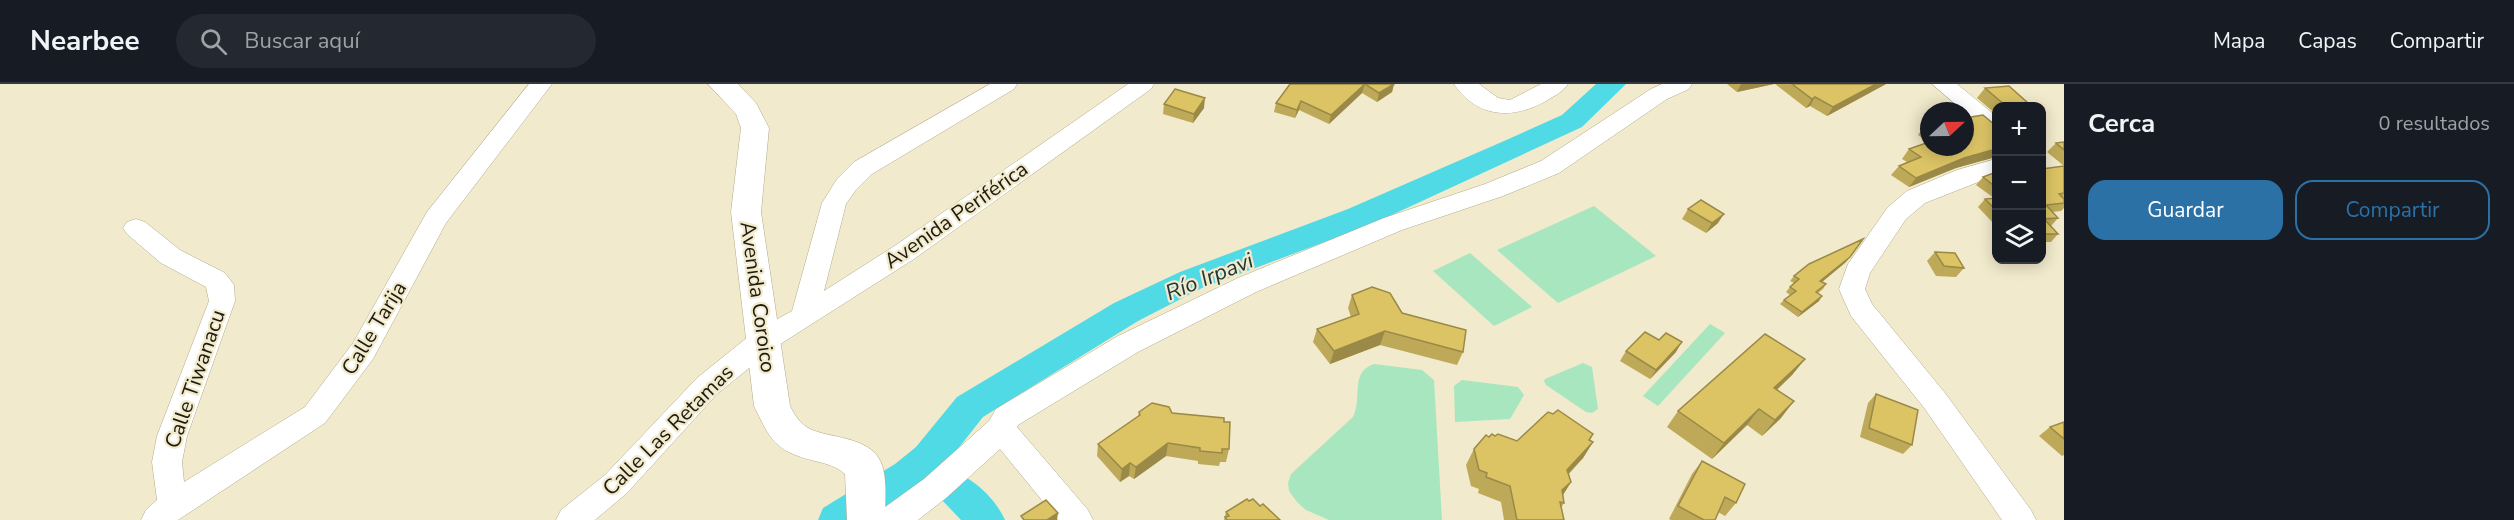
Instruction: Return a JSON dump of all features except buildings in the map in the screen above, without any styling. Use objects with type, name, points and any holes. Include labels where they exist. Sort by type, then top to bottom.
[{"type":"main road","name":"Avenida Coroico","points":[[722,84],[753,116],[755,128],[746,212],[772,406],[781,425],[798,440],[846,453],[864,468],[866,520]]},
{"type":"street","name":"Calle Tarija","points":[[165,512],[287,435],[321,408],[363,351],[436,218],[541,84]]},
{"type":"street","points":[[804,317],[825,230],[834,203],[846,185],[863,168],[1006,84]]},
{"type":"street","name":"Avenida Periférica","points":[[764,339],[804,317],[905,252],[1143,84]]},
{"type":"street","points":[[1464,84],[1493,107],[1505,109],[1535,97],[1557,84]]},
{"type":"street","points":[[892,520],[917,503],[1001,429],[1006,417],[1128,344],[1258,281],[1393,224],[1550,167],[1659,94],[1681,84]]},
{"type":"street","points":[[1943,84],[1992,125]]},
{"type":"street","points":[[1992,168],[1966,176],[1916,197],[1897,213],[1857,272],[1852,290],[1861,309],[1935,400],[2020,520]]},
{"type":"street","name":"Calle Tiwanacu","points":[[136,228],[178,262],[211,275],[221,285],[222,301],[172,436],[167,462],[169,486],[165,512]]},
{"type":"street","name":"Calle Las Retamas","points":[[572,520],[616,484],[707,386],[764,339]]},
{"type":"street","points":[[1001,429],[1077,520]]},
{"type":"green space","points":[[1594,206],[1656,256],[1558,303],[1497,250]]},
{"type":"green space","points":[[1470,253],[1532,307],[1494,326],[1433,271]]},
{"type":"green space","points":[[1710,324],[1725,333],[1658,406],[1643,396]]},
{"type":"green space","points":[[1583,363],[1592,367],[1598,409],[1592,413],[1586,412],[1546,385],[1544,381]]},
{"type":"green space","points":[[1374,364],[1422,370],[1434,380],[1442,520],[1329,520],[1306,510],[1289,491],[1288,483],[1291,474],[1353,417],[1359,379],[1366,368]]},
{"type":"green space","points":[[1462,380],[1518,387],[1524,395],[1510,419],[1455,422],[1454,386]]},
{"type":"waterway","name":"Río Irpavi","points":[[837,520],[908,475],[929,458],[970,407],[1126,312],[1191,280],[1359,217],[1572,121],[1612,84]]},
{"type":"waterway","points":[[954,488],[986,520]]}]
